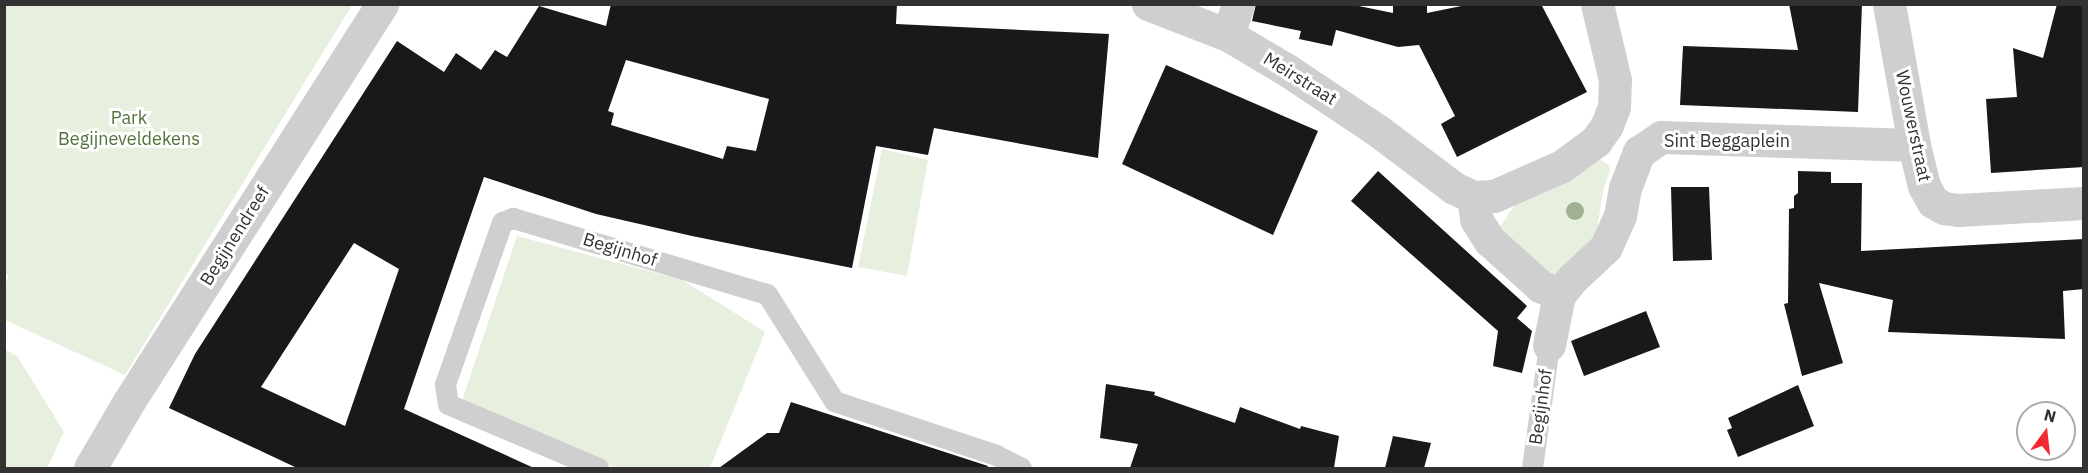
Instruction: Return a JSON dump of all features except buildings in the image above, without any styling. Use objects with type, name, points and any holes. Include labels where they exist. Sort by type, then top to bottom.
[{"type":"street","name":"Begijnendreef","points":[[90,468],[382,4]]},
{"type":"street","name":"Meirstraat","points":[[1148,4],[1228,35],[1287,70],[1377,130],[1438,176],[1473,197]]},
{"type":"street","points":[[1228,35],[1238,4]]},
{"type":"street","points":[[1550,345],[1559,295],[1540,286],[1489,240],[1476,219],[1473,197],[1494,196],[1562,166],[1596,141],[1607,125],[1614,107],[1615,80],[1598,4]]},
{"type":"street","name":"Wouwerstraat","points":[[1889,4],[1914,145],[1924,186],[1933,202],[1944,208],[1974,210],[2084,203]]},
{"type":"street","name":"Sint Beggaplein","points":[[1559,295],[1573,278],[1606,247],[1620,216],[1625,188],[1639,152],[1661,137],[1914,145]]},
{"type":"lane","name":"Begijnhof","points":[[597,468],[448,404],[445,384],[502,222],[513,218],[767,294],[834,401],[996,455],[1021,468]]},
{"type":"lane","name":"Begijnhof","points":[[1532,468],[1550,345]]},
{"type":"green space","name":"Park Begijneveldekens","points":[[5,4],[352,5],[125,375],[5,320],[5,283],[9,276],[4,274]]},
{"type":"green space","points":[[882,149],[928,160],[907,276],[858,267]]},
{"type":"green space","points":[[1600,160],[1609,165],[1610,171],[1604,187],[1596,235],[1548,283],[1494,235],[1518,201]]},
{"type":"green space","points":[[517,236],[682,280],[765,332],[710,468],[616,468],[461,404]]},
{"type":"green space","points":[[5,350],[17,356],[64,432],[47,468],[5,468]]}]
